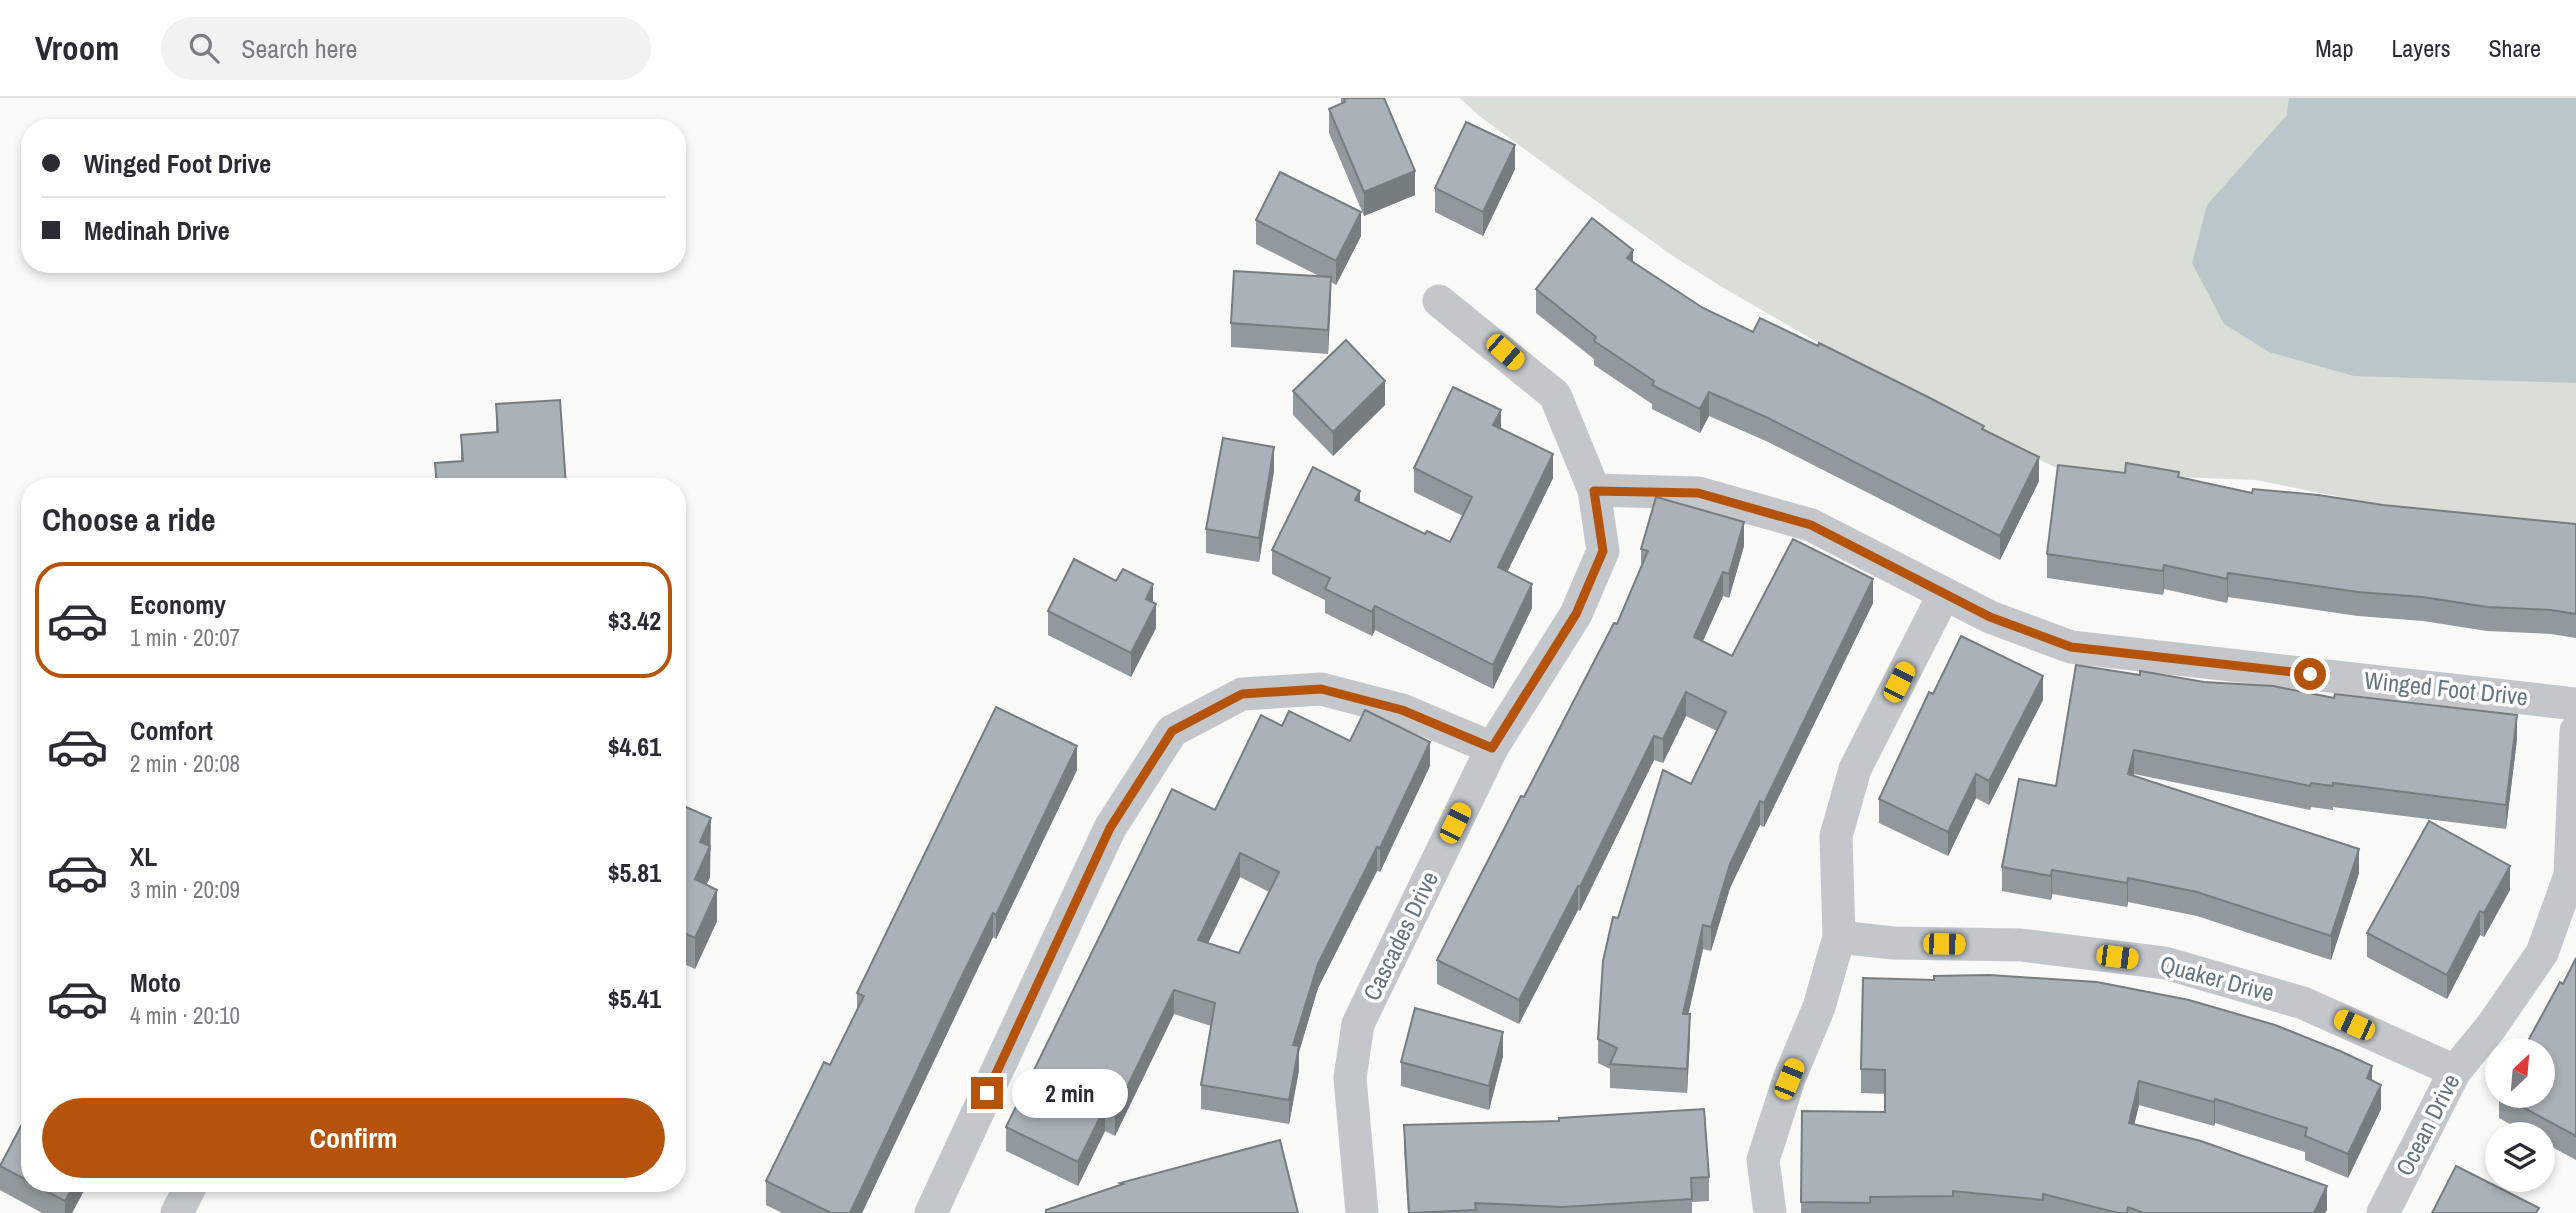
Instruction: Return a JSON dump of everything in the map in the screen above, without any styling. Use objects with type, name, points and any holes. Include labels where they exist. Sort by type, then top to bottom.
[{"type":"street","name":"Cascades Drive","points":[[1362,1213],[1350,1078],[1358,1024],[1492,748],[1576,614],[1603,551],[1594,491],[1555,395],[1439,301]]},
{"type":"street","name":"Winged Foot Drive","points":[[1594,491],[1698,493],[1811,525],[1990,617],[2071,647],[2576,704]]},
{"type":"street","points":[[1770,1213],[1763,1160],[1789,1079],[1819,1007],[1839,937],[1836,836],[1854,769],[1944,594]]},
{"type":"street","points":[[932,1213],[1110,828],[1172,731],[1242,694],[1321,689],[1402,710],[1492,748]]},
{"type":"street","name":"Ocean Drive","points":[[2383,1213],[2455,1071],[2491,1027],[2542,953],[2570,875],[2576,730]]},
{"type":"street","name":"Quaker Drive","points":[[1839,937],[1893,943],[2021,945],[2165,963],[2303,1003],[2455,1071]]},
{"type":"street","points":[[177,1213],[188,1192]]},
{"type":"shaded area","points":[[1460,98],[2576,98],[2576,531],[2453,520],[2256,480],[2068,473],[1945,416],[1722,287],[1676,258],[1571,183],[1478,115]]},
{"type":"shaded area","points":[[2289,98],[2576,98],[2576,383],[2354,376],[2269,352],[2224,324],[2192,263],[2207,205],[2287,115]]},
{"type":"building","points":[[1344,98],[1384,98],[1415,171],[1364,192],[1329,109],[1345,102]]},
{"type":"building","points":[[1466,122],[1515,145],[1483,212],[1435,188]]},
{"type":"building","points":[[1280,172],[1361,212],[1336,261],[1256,220]]},
{"type":"building","points":[[1592,218],[1633,250],[1627,258],[1703,308],[1753,332],[1760,318],[1818,346],[1819,343],[1984,426],[1982,429],[2039,457],[2000,536],[1768,418],[1709,392],[1700,409],[1652,385],[1654,381],[1594,341],[1596,337],[1536,289]]},
{"type":"building","points":[[1234,271],[1331,277],[1328,330],[1231,323]]},
{"type":"building","points":[[1346,340],[1385,381],[1333,432],[1293,391]]},
{"type":"building","points":[[1453,387],[1501,410],[1493,425],[1553,454],[1498,567],[1532,584],[1493,665],[1375,606],[1372,612],[1325,589],[1330,578],[1272,550],[1313,467],[1360,491],[1355,500],[1425,534],[1427,531],[1450,542],[1472,497],[1414,468]]},
{"type":"building","points":[[560,400],[565,478],[436,478],[435,463],[463,461],[461,435],[498,432],[496,404]]},
{"type":"building","points":[[1223,438],[1274,447],[1259,538],[1206,529]]},
{"type":"building","points":[[2126,463],[2179,472],[2178,477],[2252,493],[2253,489],[2318,495],[2383,505],[2576,524],[2576,614],[2358,592],[2228,573],[2227,579],[2164,565],[2163,571],[2047,554],[2058,465],[2125,473]]},
{"type":"building","points":[[1656,497],[1744,522],[1729,574],[1723,572],[1694,637],[1732,656],[1793,539],[1873,579],[1764,803],[1760,801],[1730,864],[1711,927],[1703,925],[1683,1014],[1690,1014],[1687,1069],[1610,1064],[1617,1048],[1598,1039],[1603,961],[1613,917],[1618,918],[1663,770],[1691,784],[1726,712],[1686,692],[1663,739],[1654,736],[1580,887],[1578,886],[1519,1000],[1437,960],[1521,796],[1524,797],[1614,623],[1617,624],[1648,551],[1641,549]]},
{"type":"building","points":[[1074,559],[1116,581],[1123,569],[1153,584],[1146,599],[1156,604],[1131,653],[1048,611]]},
{"type":"building","points":[[1961,636],[2043,676],[1989,781],[1976,774],[1948,832],[1879,799],[1929,692],[1933,694]]},
{"type":"building","points":[[2076,665],[2140,675],[2140,671],[2204,682],[2273,686],[2334,698],[2335,694],[2517,715],[2506,805],[2333,783],[2333,786],[2311,783],[2310,786],[2134,750],[2128,774],[2359,849],[2331,936],[2197,892],[2128,878],[2127,883],[2052,870],[2051,876],[2002,867],[2019,779],[2056,786]]},
{"type":"building","points":[[996,707],[1077,746],[996,915],[993,913],[959,982],[850,1213],[831,1213],[766,1181],[824,1062],[830,1065],[864,996],[857,993]]},
{"type":"building","points":[[1365,710],[1430,742],[1380,848],[1377,847],[1318,964],[1293,1045],[1299,1046],[1289,1100],[1201,1085],[1215,1003],[1174,990],[1115,1112],[1105,1107],[1078,1162],[1006,1127],[1172,789],[1215,810],[1261,715],[1282,726],[1289,711],[1350,741]],"holes":[[[1240,853],[1279,872],[1239,953],[1198,940]]]},
{"type":"building","points":[[686,807],[711,818],[700,842],[710,846],[695,879],[717,890],[695,938],[686,934]]},
{"type":"building","points":[[2429,821],[2510,866],[2484,913],[2480,911],[2447,975],[2367,933]]},
{"type":"building","points":[[2576,958],[2576,1136],[2555,1125],[2555,1122],[2524,1108],[2555,1108],[2555,1038],[2530,1038],[2560,982],[2563,984]]},
{"type":"building","points":[[1989,975],[2097,982],[2189,1000],[2275,1025],[2340,1051],[2372,1066],[2367,1078],[2381,1085],[2348,1154],[2305,1136],[2307,1128],[2215,1099],[2214,1102],[2139,1081],[2129,1123],[2201,1141],[2327,1186],[2314,1213],[2144,1213],[2128,1207],[2127,1213],[2118,1213],[2043,1194],[2043,1200],[1953,1191],[1953,1196],[1870,1197],[1870,1203],[1801,1202],[1802,1111],[1885,1112],[1885,1070],[1861,1069],[1863,978],[1934,980],[1934,976]]},
{"type":"building","points":[[1415,1008],[1503,1032],[1489,1086],[1401,1062]]},
{"type":"building","points":[[1704,1109],[1709,1177],[1691,1178],[1692,1199],[1563,1207],[1475,1203],[1476,1210],[1409,1213],[1404,1125],[1559,1121],[1559,1118]]},
{"type":"building","points":[[21,1126],[21,1177],[0,1166]]},
{"type":"building","points":[[1280,1140],[1298,1213],[1046,1213],[1046,1210],[1123,1184],[1120,1183]]},
{"type":"building","points":[[2456,1166],[2485,1181],[2485,1192],[2507,1192],[2539,1208],[2536,1213],[2432,1213]]},
{"type":"building","points":[[48,1192],[70,1192],[65,1201]]},
{"type":"route","points":[[987,1093],[1110,828],[1172,731],[1242,694],[1321,689],[1402,710],[1492,748],[1576,614],[1603,551],[1594,491],[1698,493],[1811,525],[1990,617],[2071,647],[2310,674]]}]
